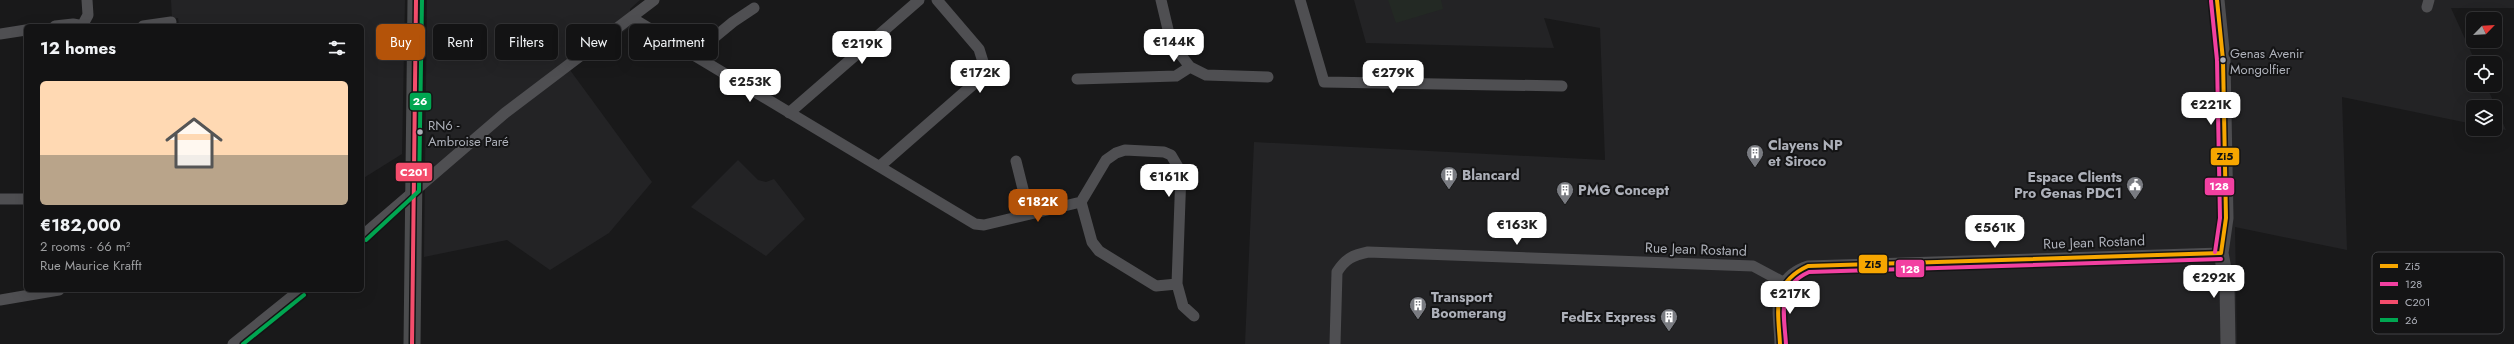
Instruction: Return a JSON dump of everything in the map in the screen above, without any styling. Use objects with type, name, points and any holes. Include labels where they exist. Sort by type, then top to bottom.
[{"type":"main road","points":[[412,344],[416,0]]},
{"type":"street","points":[[84,24],[88,15],[87,0]]},
{"type":"street","points":[[364,234],[413,190],[505,113],[654,0]]},
{"type":"street","points":[[789,113],[919,0]]},
{"type":"street","points":[[880,166],[976,82],[984,65],[979,49],[937,0]]},
{"type":"street","points":[[1161,0],[1171,42],[1190,67],[1206,75],[1268,77]]},
{"type":"street","points":[[1300,0],[1324,82],[1562,86]]},
{"type":"street","points":[[2217,0],[2223,60],[2226,218],[2221,253],[2227,285],[2228,344]]},
{"type":"street","points":[[718,35],[733,22],[754,8]]},
{"type":"street","points":[[632,18],[642,24]]},
{"type":"street","points":[[157,24],[171,22]]},
{"type":"street","points":[[0,34],[24,30]]},
{"type":"street","points":[[700,60],[880,166],[975,224],[984,225],[1029,213],[1081,202]]},
{"type":"street","points":[[1077,79],[1176,76],[1190,67]]},
{"type":"street","points":[[1178,284],[1156,286],[1099,251],[1092,242],[1081,202],[1106,160],[1116,153],[1124,150],[1164,152],[1170,155],[1181,172],[1178,284],[1183,306],[1194,316]]},
{"type":"street","points":[[1016,161],[1029,213]]},
{"type":"street","points":[[0,199],[24,199]]},
{"type":"street","name":"Rue Jean Rostand","points":[[1335,344],[1337,272],[1342,263],[1352,256],[1368,252],[1753,266],[1783,282],[1794,271],[1808,266],[2221,253]]},
{"type":"street","points":[[1780,344],[1779,290],[1783,282]]},
{"type":"street","points":[[0,300],[47,292]]},
{"type":"street","points":[[233,344],[298,292]]},
{"type":"shaded area","points":[[171,0],[405,0],[405,24],[376,24],[376,60],[404,60],[402,154],[364,178],[364,24],[179,24],[178,18],[172,19]]},
{"type":"shaded area","points":[[427,0],[640,0],[630,9],[629,28],[621,33],[621,24],[566,24],[566,60],[584,60],[570,70],[652,182],[609,233],[550,270],[507,240],[424,257]]},
{"type":"shaded area","points":[[1354,0],[2514,0],[2514,8],[2451,8],[2466,41],[2466,48],[2469,48],[2473,56],[2466,56],[2466,92],[2489,92],[2493,100],[2466,100],[2466,123],[2342,97],[2347,250],[2235,227],[2237,344],[1245,344],[1254,142],[1605,160],[1600,28],[1544,18],[1554,48],[1366,43]]},
{"type":"shaded area","points":[[1388,0],[1441,0],[1443,9],[1396,23]]},
{"type":"shaded area","points":[[2502,121],[2506,130],[2502,129]]},
{"type":"shaded area","points":[[738,160],[758,180],[766,182],[774,179],[805,219],[766,256],[691,207]]},
{"type":"transit line","name":"C201","points":[[412,344],[416,0]]},
{"type":"transit line","name":"26","points":[[366,240],[419,191],[422,0]]},
{"type":"transit line","name":"Zi5","points":[[2217,0],[2223,60],[2226,218],[2221,253]]},
{"type":"transit line","name":"128","points":[[2211,1],[2217,60],[2220,218],[2215,252]]},
{"type":"transit line","name":"Zi5","points":[[1780,344],[1778,308],[1782,289],[1788,280],[1808,266],[2221,253]]},
{"type":"transit line","name":"128","points":[[1786,344],[1784,302],[1791,285],[1798,278],[1809,272],[2221,259]]},
{"type":"transit line","name":"26","points":[[243,344],[304,295]]},
{"type":"place","name":"Genas Avenir Mongolfier","points":[[2223,60]]},
{"type":"place","name":"RN6 - Ambroise Paré","points":[[420,132]]},
{"type":"place","name":"Clayens NP et Siroco","points":[[1755,168]]},
{"type":"place","name":"Blancard","points":[[1449,190]]},
{"type":"place","name":"Espace Clients Pro Genas PDC1","points":[[2135,200]]},
{"type":"place","name":"PMG Concept","points":[[1565,205]]},
{"type":"place","name":"Transport Boomerang","points":[[1418,320]]},
{"type":"place","name":"FedEx Express","points":[[1669,332]]}]
